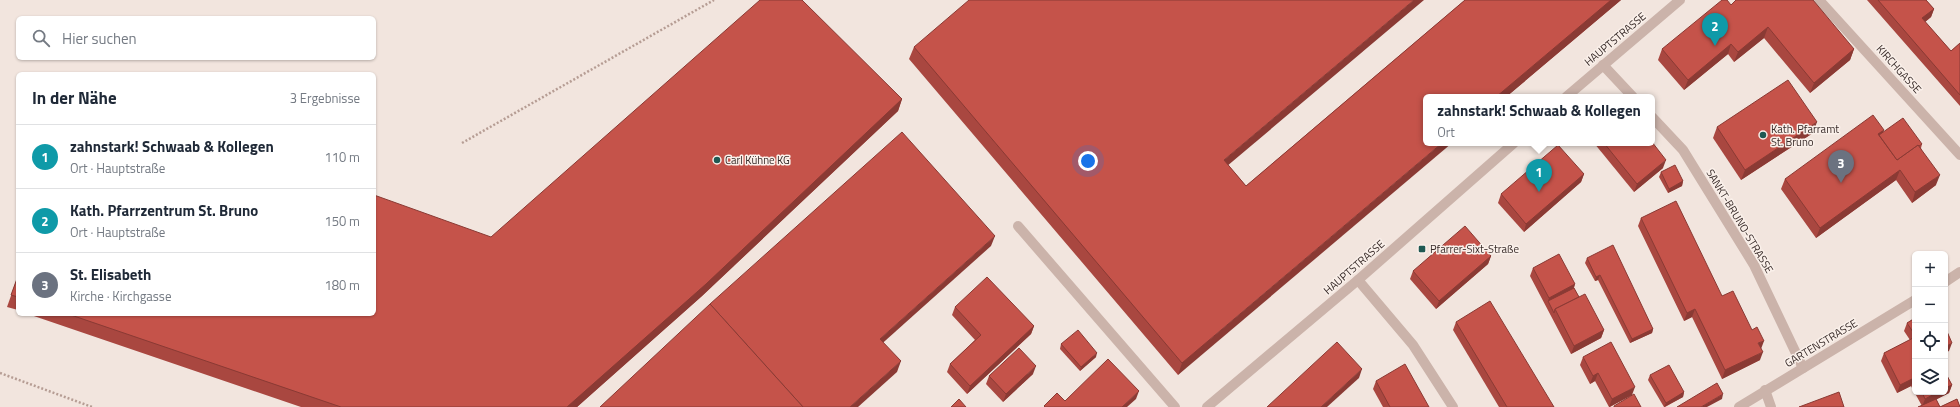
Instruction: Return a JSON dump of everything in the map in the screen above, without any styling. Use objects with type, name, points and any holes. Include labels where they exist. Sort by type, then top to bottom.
[{"type":"street","name":"HAUPTSTRASSE","points":[[1569,94],[1680,0]]},
{"type":"street","name":"KIRCHGASSE","points":[[1819,0],[1960,155]]},
{"type":"street","points":[[1603,65],[1631,94]]},
{"type":"street","name":"SANKT-BRUNO-STRASSE","points":[[1655,120],[1683,150],[1754,265],[1803,368]]},
{"type":"street","name":"HAUPTSTRASSE","points":[[1207,407],[1358,280],[1511,146]]},
{"type":"street","points":[[1018,226],[1175,407]]},
{"type":"street","points":[[1948,280],[1960,272]]},
{"type":"street","points":[[1358,280],[1413,345],[1453,407]]},
{"type":"street","name":"GARTENSTRASSE","points":[[1739,407],[1912,302]]},
{"type":"street","points":[[1765,390],[1771,407]]},
{"type":"path","points":[[462,143],[714,0]]},
{"type":"path","points":[[0,373],[92,407]]},
{"type":"building","name":"Carl Kühne KG","points":[[760,0],[802,0],[902,99],[706,284],[567,407],[341,407],[74,316],[376,316],[376,196],[491,237]]},
{"type":"building","points":[[969,0],[1414,0],[1224,160],[1246,186],[1465,0],[1611,0],[1500,94],[1423,94],[1423,146],[1438,146],[1182,363],[914,47]]},
{"type":"building","points":[[1722,0],[1727,0],[1731,5],[1736,0],[1813,0],[1854,49],[1814,83],[1768,27],[1738,52],[1731,44],[1688,80],[1662,49]]},
{"type":"building","points":[[1878,0],[1926,0],[1934,9],[1922,18],[1951,51],[1960,43],[1960,95]]},
{"type":"building","name":"Kath. Pfarramt St. Bruno","points":[[1788,80],[1817,122],[1745,170],[1717,127]]},
{"type":"building","points":[[1873,115],[1884,130],[1878,134],[1897,160],[1918,145],[1940,175],[1915,192],[1900,170],[1820,228],[1785,179]]},
{"type":"building","points":[[1903,118],[1922,144],[1919,146],[1918,145],[1897,160],[1879,135]]},
{"type":"building","points":[[902,132],[995,236],[880,339],[901,361],[850,407],[803,407],[710,304]]},
{"type":"building","points":[[1557,146],[1559,146],[1584,174],[1526,224],[1501,194]]},
{"type":"building","points":[[1606,146],[1655,146],[1666,160],[1637,184]]},
{"type":"building","points":[[1675,165],[1683,181],[1669,189],[1661,172]]},
{"type":"building","points":[[1676,201],[1722,296],[1733,291],[1752,330],[1757,327],[1764,341],[1758,343],[1763,352],[1725,370],[1695,309],[1687,313],[1641,218]]},
{"type":"building","points":[[1465,226],[1491,256],[1439,301],[1413,271]]},
{"type":"building","points":[[1613,245],[1653,329],[1632,339],[1600,275],[1596,277],[1587,258]]},
{"type":"building","points":[[1559,254],[1575,284],[1549,298],[1533,268]]},
{"type":"building","points":[[987,277],[1034,326],[970,386],[950,364],[981,335],[955,307]]},
{"type":"building","points":[[16,281],[16,296],[11,295]]},
{"type":"building","points":[[1574,288],[1579,297],[1555,309],[1554,313],[1548,301]]},
{"type":"building","points":[[1585,294],[1604,330],[1574,346],[1555,309]]},
{"type":"building","points":[[1490,301],[1554,407],[1507,407],[1456,322]]},
{"type":"building","points":[[710,304],[803,407],[600,407]]},
{"type":"building","points":[[1912,320],[1912,330],[1907,323]]},
{"type":"building","points":[[1078,330],[1097,353],[1081,367],[1061,344]]},
{"type":"building","points":[[1948,334],[1952,343],[1948,345]]},
{"type":"building","points":[[1912,339],[1912,379],[1900,385],[1884,353]]},
{"type":"building","points":[[1337,342],[1362,369],[1321,407],[1267,407]]},
{"type":"building","points":[[1611,342],[1635,387],[1612,399],[1598,373],[1593,376],[1583,357]]},
{"type":"building","points":[[1019,348],[1036,366],[1006,394],[989,376]]},
{"type":"building","points":[[1108,359],[1139,391],[1122,407],[1044,406],[1057,393],[1065,401]]},
{"type":"building","points":[[1405,364],[1429,407],[1390,407],[1376,381]]},
{"type":"building","points":[[1669,365],[1684,392],[1666,403],[1650,375]]},
{"type":"building","points":[[1948,378],[1952,385],[1948,387]]},
{"type":"building","points":[[1717,383],[1723,394],[1701,407],[1677,407]]},
{"type":"building","points":[[1839,392],[1844,407],[1799,407]]},
{"type":"building","points":[[1634,394],[1641,407],[1614,407],[1614,406]]},
{"type":"building","points":[[1923,395],[1932,395],[1925,399]]},
{"type":"building","points":[[959,399],[966,407],[951,407]]},
{"type":"building","points":[[1936,399],[1940,407],[1918,407]]},
{"type":"building","points":[[1957,399],[1960,407],[1940,407]]},
{"type":"place","name":"Kath. Pfarrzentrum St. Bruno","points":[[1715,46]]},
{"type":"place","name":"Kath. Pfarramt St. Bruno","points":[[1763,135]]},
{"type":"place","name":"Carl Kühne KG","points":[[717,160]]},
{"type":"place","name":"St. Elisabeth","points":[[1841,183]]},
{"type":"place","name":"zahnstark! Schwaab & Kollegen","points":[[1539,192]]},
{"type":"place","name":"Pfarrer-Sixt-Straße","points":[[1422,249]]}]
